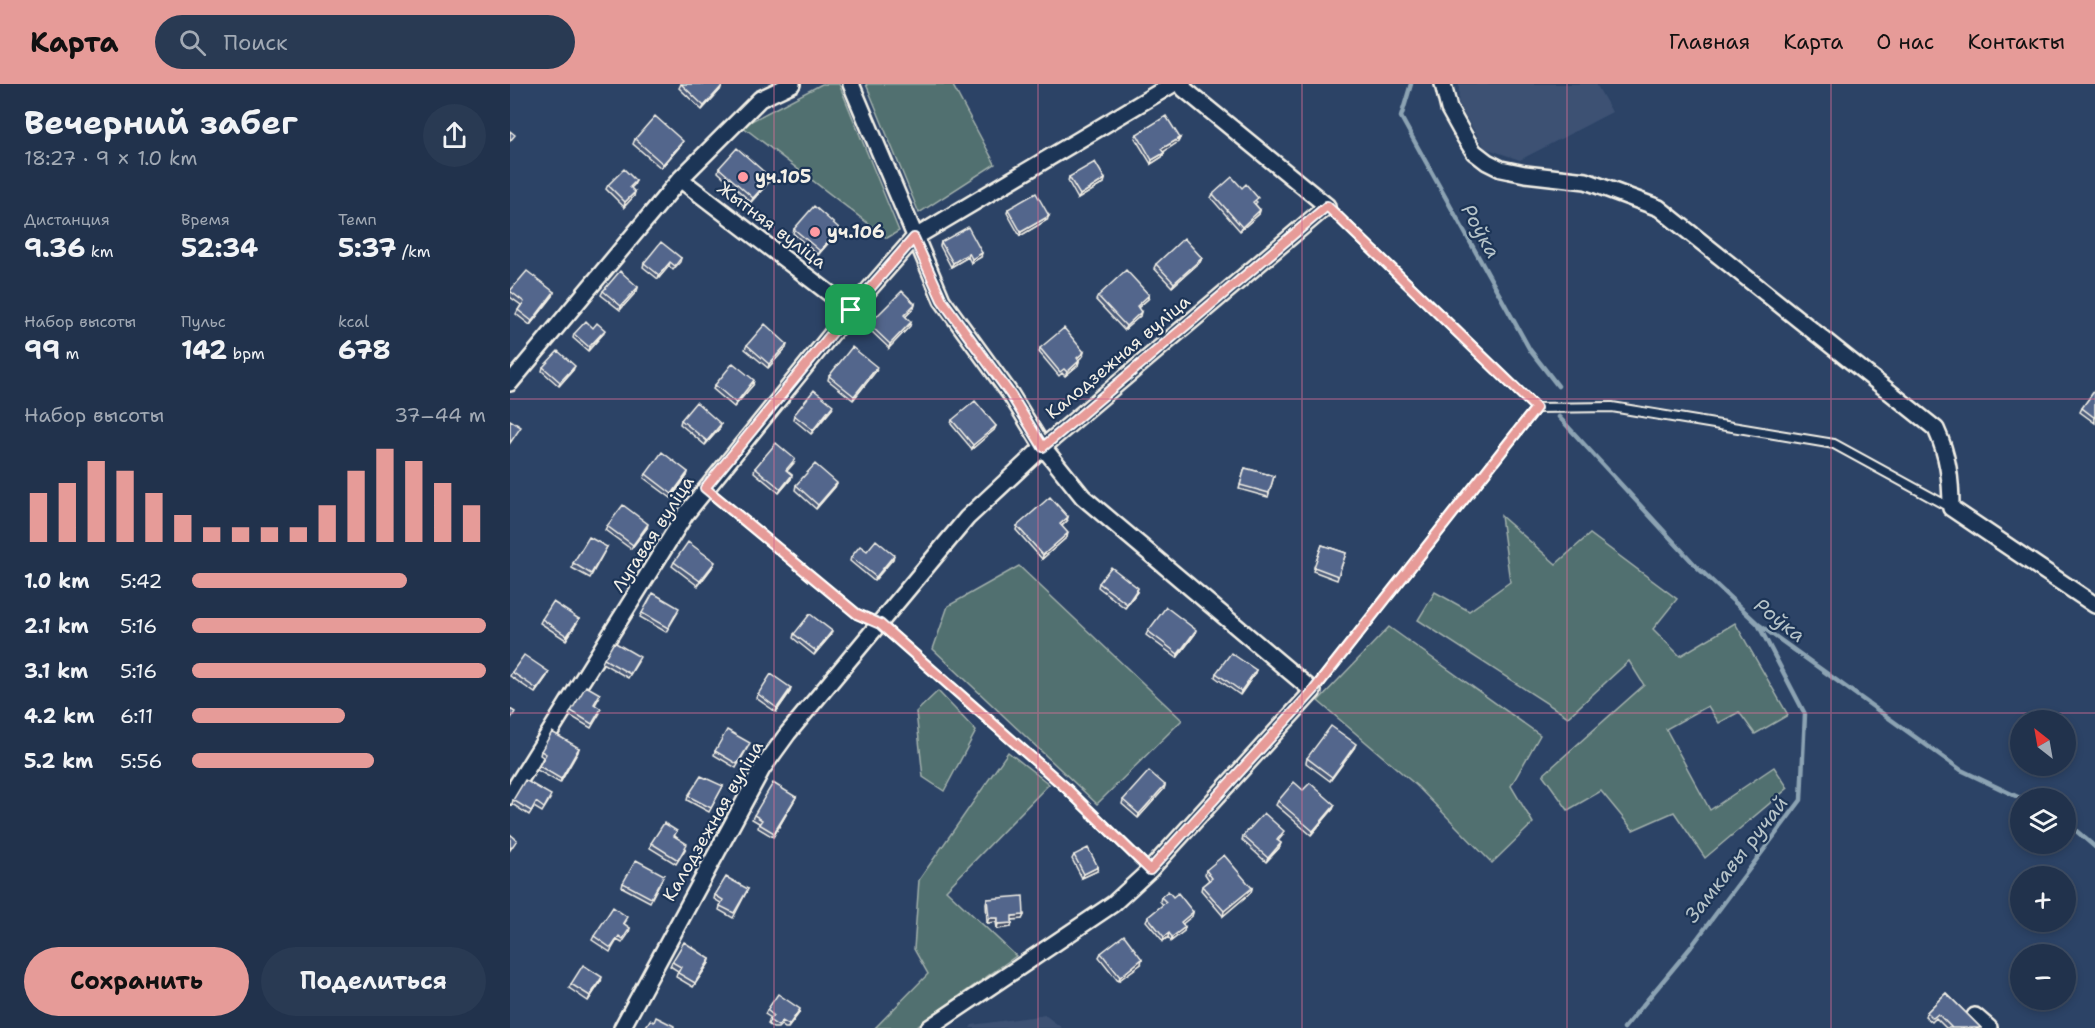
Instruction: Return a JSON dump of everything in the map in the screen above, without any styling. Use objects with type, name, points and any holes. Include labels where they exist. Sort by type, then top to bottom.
[{"type":"street","points":[[510,383],[680,179],[760,99],[792,84]]},
{"type":"street","points":[[851,84],[942,300],[1011,395],[1043,447],[1083,497],[1313,691],[1150,870],[1113,904],[929,1028]]},
{"type":"street","points":[[1443,84],[1449,109],[1464,136],[1474,152],[1487,162],[1502,169],[1525,174],[1586,181],[1659,208],[1936,429],[1945,447],[1949,468],[1951,508],[2095,605]]},
{"type":"street","points":[[851,310],[914,238],[1181,85],[1327,206]]},
{"type":"street","name":"Жытняя вуліца","points":[[680,179],[851,310]]},
{"type":"street","name":"Калодзежная вуліца","points":[[622,1028],[762,770],[788,734],[967,518],[1043,447],[1327,206]]},
{"type":"street","name":"Лугавая вуліца","points":[[510,796],[685,515],[851,310]]},
{"type":"street","points":[[1976,1016],[1989,1028]]},
{"type":"lane","points":[[1327,206],[1536,408],[1612,406],[1834,444],[1951,508]]},
{"type":"lane","points":[[1313,691],[1536,408]]},
{"type":"lane","points":[[705,488],[857,614],[880,624],[1065,787],[1150,870]]},
{"type":"shaded area","points":[[1459,84],[1596,84],[1612,112],[1520,160],[1485,148],[1458,105]]},
{"type":"shaded area","points":[[1045,1015],[1062,1028],[970,1028],[972,1025]]},
{"type":"green space","points":[[822,84],[839,84],[899,231],[887,238],[742,126]]},
{"type":"green space","points":[[866,84],[952,84],[995,164],[919,213]]},
{"type":"green space","points":[[1501,516],[1556,564],[1590,534],[1677,599],[1653,629],[1680,656],[1735,623],[1788,715],[1755,734],[1739,712],[1719,723],[1708,706],[1666,729],[1710,810],[1774,767],[1788,788],[1705,858],[1674,812],[1633,830],[1601,791],[1568,810],[1543,775],[1644,685],[1629,661],[1568,717],[1418,620],[1435,592],[1469,611],[1510,582]]},
{"type":"green space","points":[[1019,566],[1182,720],[1097,804],[933,649],[948,606]]},
{"type":"green space","points":[[1389,627],[1540,735],[1511,786],[1533,823],[1492,863],[1417,786],[1318,701]]},
{"type":"green space","points":[[938,691],[976,731],[944,791],[923,777],[916,712]]},
{"type":"green space","points":[[1008,752],[1049,784],[946,890],[1016,956],[914,1028],[875,1028],[928,974],[914,949],[919,880]]},
{"type":"building","points":[[681,84],[720,84],[722,86],[704,106]]},
{"type":"building","points":[[655,116],[683,141],[663,164],[635,139]]},
{"type":"building","points":[[1166,116],[1180,138],[1161,149],[1164,153],[1152,160],[1137,134]]},
{"type":"building","points":[[510,131],[515,135],[510,141]]},
{"type":"building","name":"уч.105","points":[[737,148],[771,178],[753,198],[719,168]]},
{"type":"building","points":[[1095,162],[1105,179],[1080,195],[1069,177]]},
{"type":"building","points":[[624,169],[636,181],[630,187],[635,192],[625,202],[608,185]]},
{"type":"building","points":[[1232,177],[1242,188],[1246,184],[1258,198],[1253,202],[1260,210],[1242,227],[1213,194]]},
{"type":"building","points":[[1036,193],[1049,216],[1021,232],[1008,209]]},
{"type":"building","name":"уч.106","points":[[814,206],[839,228],[820,251],[794,229]]},
{"type":"building","points":[[968,227],[982,253],[972,259],[969,253],[953,263],[941,242]]},
{"type":"building","points":[[1184,238],[1202,258],[1174,283],[1156,264]]},
{"type":"building","points":[[661,242],[681,258],[675,266],[670,262],[659,275],[644,263]]},
{"type":"building","points":[[1126,270],[1149,295],[1137,306],[1141,312],[1126,326],[1098,296]]},
{"type":"building","points":[[527,271],[554,292],[532,321],[518,310],[524,302],[510,291]]},
{"type":"building","points":[[620,271],[638,287],[621,306],[603,291]]},
{"type":"building","points":[[902,291],[915,304],[904,315],[911,322],[890,344],[869,324]]},
{"type":"building","points":[[586,321],[593,328],[597,323],[605,330],[589,347],[574,334]]},
{"type":"building","points":[[765,324],[787,344],[769,364],[747,345]]},
{"type":"building","points":[[1064,328],[1084,352],[1077,358],[1079,361],[1067,372],[1064,369],[1060,372],[1040,348]]},
{"type":"building","points":[[852,347],[877,367],[854,396],[829,376]]},
{"type":"building","points":[[558,351],[575,366],[560,382],[543,367]]},
{"type":"building","points":[[733,363],[754,380],[736,403],[715,385]]},
{"type":"building","points":[[814,390],[833,405],[813,430],[794,415]]},
{"type":"building","points":[[2095,390],[2095,418],[2082,408]]},
{"type":"building","points":[[975,401],[996,426],[973,445],[952,420]]},
{"type":"building","points":[[696,402],[721,424],[707,441],[681,420]]},
{"type":"building","points":[[510,420],[521,427],[510,443]]},
{"type":"building","points":[[776,443],[795,459],[786,470],[792,475],[781,489],[755,468]]},
{"type":"building","points":[[662,452],[688,472],[672,494],[646,474]]},
{"type":"building","points":[[815,464],[837,483],[818,505],[796,485]]},
{"type":"building","points":[[1245,468],[1274,476],[1269,493],[1240,485]]},
{"type":"building","points":[[1050,497],[1068,517],[1060,524],[1068,533],[1043,555],[1017,526]]},
{"type":"building","points":[[623,505],[648,524],[633,545],[607,526]]},
{"type":"building","points":[[589,537],[607,547],[591,574],[573,563]]},
{"type":"building","points":[[876,540],[894,555],[876,577],[851,557],[860,546],[867,551]]},
{"type":"building","points":[[688,542],[715,562],[700,581],[674,562]]},
{"type":"building","points":[[1322,545],[1346,553],[1338,576],[1314,567]]},
{"type":"building","points":[[1111,567],[1138,588],[1127,604],[1099,583]]},
{"type":"building","points":[[653,593],[679,608],[668,628],[642,613]]},
{"type":"building","points":[[553,602],[579,619],[567,636],[542,619]]},
{"type":"building","points":[[1166,607],[1196,630],[1178,654],[1148,631]]},
{"type":"building","points":[[810,614],[832,631],[816,651],[794,634]]},
{"type":"building","points":[[614,642],[640,657],[630,674],[604,659]]},
{"type":"building","points":[[1231,653],[1256,670],[1241,691],[1216,673]]},
{"type":"building","points":[[524,655],[549,672],[537,689],[512,672]]},
{"type":"building","points":[[771,674],[791,688],[777,708],[758,694]]},
{"type":"building","points":[[586,686],[600,694],[594,704],[601,709],[592,724],[571,711]]},
{"type":"building","points":[[510,709],[515,712],[510,720]]},
{"type":"building","points":[[1331,726],[1356,744],[1332,777],[1307,758]]},
{"type":"building","points":[[727,730],[750,743],[737,764],[715,751]]},
{"type":"building","points":[[552,732],[579,748],[561,779],[539,766],[546,754],[541,751]]},
{"type":"building","points":[[1149,771],[1165,785],[1139,814],[1123,800]]},
{"type":"building","points":[[701,776],[723,786],[711,808],[688,796]]},
{"type":"building","points":[[525,780],[551,795],[544,808],[536,802],[531,811],[513,800]]},
{"type":"building","points":[[1294,782],[1303,790],[1310,783],[1335,805],[1313,831],[1278,801]]},
{"type":"building","points":[[773,783],[796,797],[774,833],[759,824],[762,820],[754,815]]},
{"type":"building","points":[[1264,813],[1284,831],[1277,840],[1281,843],[1268,858],[1243,836]]},
{"type":"building","points":[[664,823],[677,831],[674,836],[687,844],[678,860],[651,843]]},
{"type":"building","points":[[510,834],[517,840],[510,850]]},
{"type":"building","points":[[1088,848],[1098,867],[1084,874],[1074,855]]},
{"type":"building","points":[[1224,855],[1252,888],[1224,911],[1202,886],[1212,878],[1206,870]]},
{"type":"building","points":[[636,860],[664,875],[651,898],[623,883]]},
{"type":"building","points":[[726,877],[748,889],[734,913],[720,906],[723,900],[715,895]]},
{"type":"building","points":[[1168,891],[1173,897],[1178,893],[1193,912],[1181,922],[1185,927],[1172,937],[1169,933],[1164,937],[1148,917],[1166,902],[1161,897]]},
{"type":"building","points":[[1023,896],[1024,915],[1012,916],[1012,923],[998,924],[998,918],[989,918],[987,899]]},
{"type":"building","points":[[613,907],[627,917],[623,923],[630,928],[623,939],[619,936],[611,948],[594,936]]},
{"type":"building","points":[[1124,935],[1142,959],[1120,977],[1101,953]]},
{"type":"building","points":[[684,942],[710,959],[695,983],[678,973],[681,967],[672,962]]},
{"type":"building","points":[[583,965],[602,977],[590,996],[571,984]]},
{"type":"building","points":[[1946,993],[1981,1028],[1952,1028],[1938,1014],[1933,1018],[1927,1012]]},
{"type":"building","points":[[778,994],[800,1009],[789,1025],[782,1021],[778,1026],[769,1020],[773,1015],[767,1010]]},
{"type":"building","points":[[656,1017],[674,1028],[645,1028],[650,1020],[654,1022]]},
{"type":"waterway","name":"Роўка","points":[[1411,84],[1401,117],[1530,350],[1558,386]]},
{"type":"waterway","name":"Роўка","points":[[1559,417],[1697,567],[1758,624],[1961,770],[2010,793]]},
{"type":"waterway","name":"Замкавы ручай","points":[[1624,1028],[1691,947],[1801,800],[1805,714],[1759,626]]},
{"type":"waterway","name":"Роўка","points":[[2076,831],[2095,847]]},
{"type":"place","name":"уч.105","points":[[743,177]]},
{"type":"place","name":"уч.106","points":[[815,232]]},
{"type":"route","points":[[1327,206],[1536,408],[1313,691],[1150,870],[1065,787],[880,624],[857,614],[705,488],[851,310],[914,238],[942,300],[1011,395],[1043,447],[1327,206]]}]
